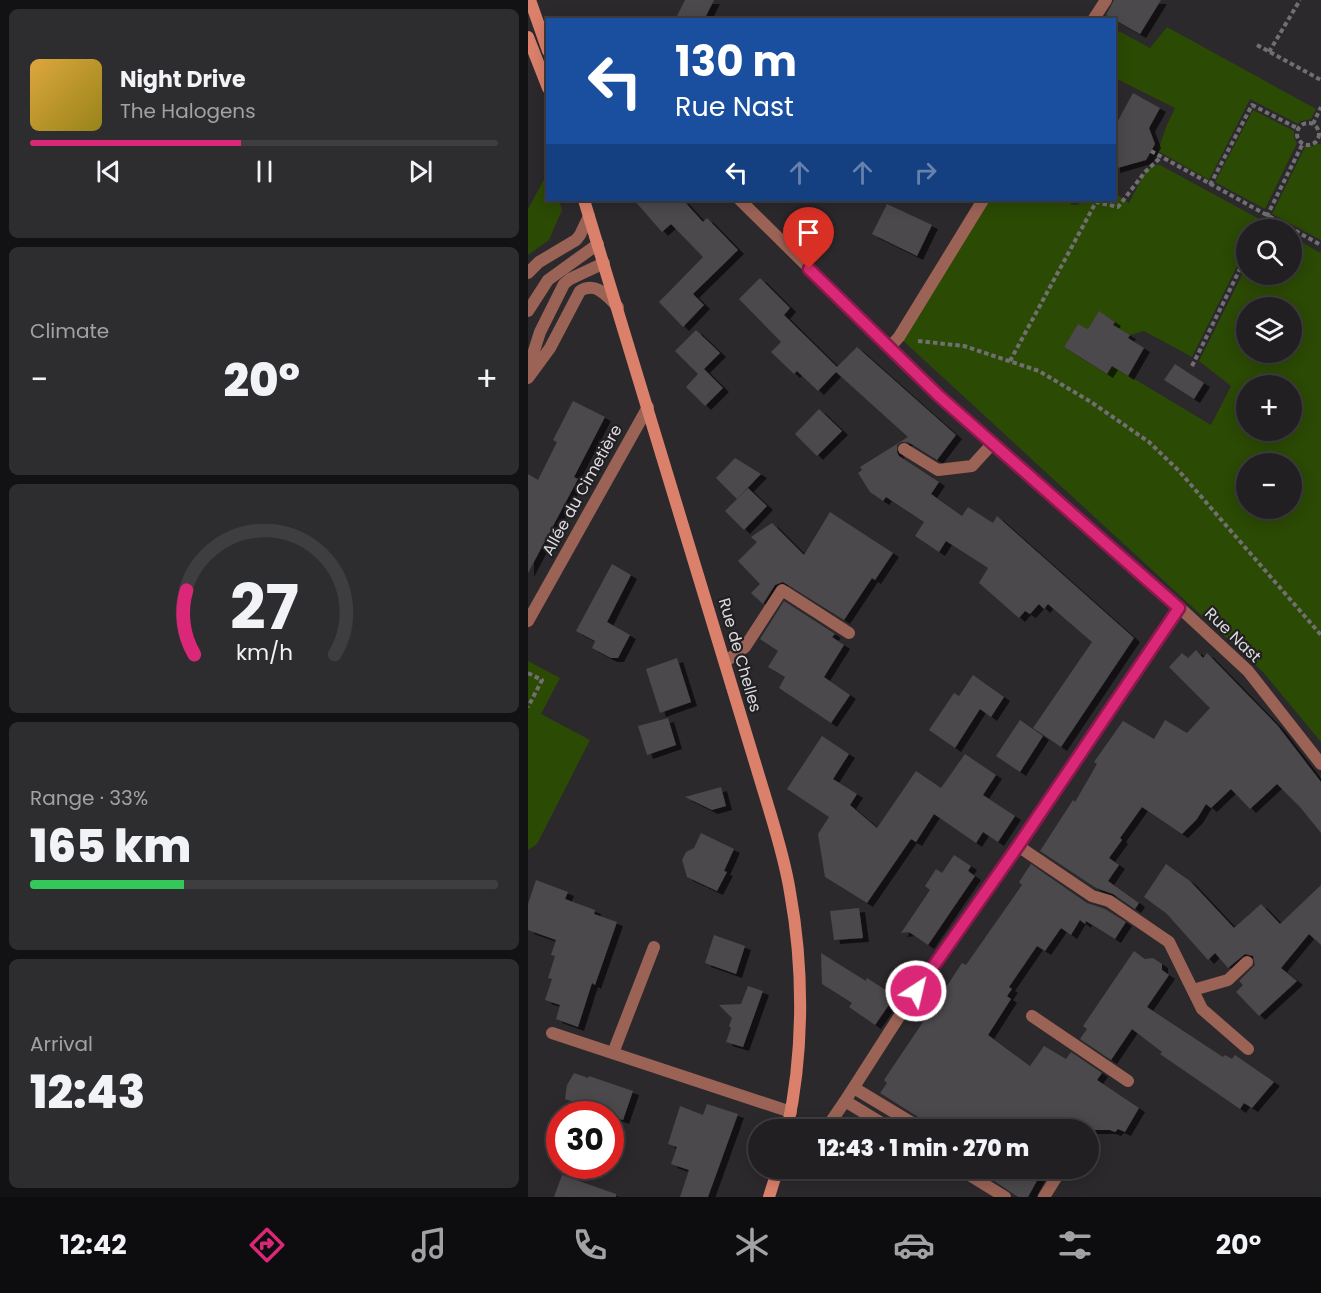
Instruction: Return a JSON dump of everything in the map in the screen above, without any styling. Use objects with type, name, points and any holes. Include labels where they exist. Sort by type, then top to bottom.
[{"type":"main road","points":[[530,0],[544,25]]},
{"type":"main road","points":[[528,38],[546,84]]},
{"type":"main road","name":"Rue de Chelles","points":[[584,201],[766,799],[790,891],[798,960],[799,1016],[798,1050],[789,1119]]},
{"type":"main road","points":[[769,1197],[775,1179]]},
{"type":"street","points":[[1095,18],[1106,0]]},
{"type":"street","name":"Rue Nast","points":[[741,201],[939,396],[1248,671],[1321,764]]},
{"type":"street","points":[[889,348],[899,337],[982,201]]},
{"type":"street","points":[[528,273],[539,262],[576,240],[590,216]]},
{"type":"street","points":[[528,311],[548,280],[598,244]]},
{"type":"street","points":[[528,370],[540,332],[564,284],[604,263]]},
{"type":"street","points":[[528,378],[550,348],[580,291],[593,287],[601,290],[618,307]]},
{"type":"street","name":"Allée du Cimetière","points":[[528,621],[648,407]]},
{"type":"street","points":[[904,448],[938,470],[972,466],[993,443]]},
{"type":"street","points":[[725,662],[745,647],[782,590],[849,633]]},
{"type":"street","points":[[833,1119],[904,1009],[1018,846],[1179,608]]},
{"type":"street","points":[[1018,846],[1092,896],[1109,901],[1169,942],[1202,1009],[1248,1049]]},
{"type":"street","points":[[613,1053],[654,947]]},
{"type":"street","points":[[1193,990],[1228,980],[1247,962]]},
{"type":"street","points":[[1032,1016],[1128,1081]]},
{"type":"street","points":[[552,1033],[791,1112]]},
{"type":"street","points":[[854,1088],[905,1119]]},
{"type":"street","points":[[845,1101],[875,1119]]},
{"type":"street","points":[[978,1179],[1005,1194]]},
{"type":"street","points":[[1044,1197],[1055,1179]]},
{"type":"path","points":[[1269,52],[1300,0]]},
{"type":"path","points":[[1257,45],[1321,80]]},
{"type":"path","points":[[1210,185],[1252,105],[1299,129]]},
{"type":"path","points":[[1313,124],[1321,107]]},
{"type":"path","points":[[1303,124],[1313,124],[1318,129],[1319,140],[1310,145],[1303,143],[1298,136],[1299,129],[1303,124]]},
{"type":"path","points":[[1266,219],[1303,143]]},
{"type":"path","points":[[1151,151],[1321,245]]},
{"type":"path","points":[[1010,361],[1096,202],[1118,207],[1145,172],[1161,157]]},
{"type":"path","points":[[1192,366],[1236,277]]},
{"type":"path","points":[[899,337],[930,344],[964,346],[1039,371],[1091,402],[1149,442],[1179,471],[1321,635]]},
{"type":"path","points":[[528,673],[542,680],[528,707]]},
{"type":"green space","points":[[1167,27],[1316,109],[1311,119],[1298,124],[1250,99],[1209,180],[1158,151],[1175,108],[1116,78],[1116,37],[1119,31],[1150,48]]},
{"type":"green space","points":[[1253,110],[1294,131],[1297,143],[1265,209],[1215,182]]},
{"type":"green space","points":[[1317,143],[1321,145],[1321,240],[1302,230],[1302,219],[1281,219],[1272,214],[1305,147],[1314,146]]},
{"type":"green space","points":[[1158,164],[1259,219],[1236,219],[1236,268],[1192,357],[1144,331],[1130,335],[1113,325],[1115,322],[1099,312],[1088,329],[1078,324],[1064,347],[1107,374],[1113,366],[1211,425],[1231,386],[1199,361],[1237,285],[1302,285],[1302,243],[1321,253],[1321,742],[1263,672],[899,337],[982,201],[1070,201],[1071,205],[1076,205],[1085,201],[1116,201],[1116,194],[1129,203],[1145,172]]},
{"type":"green space","points":[[546,176],[546,201],[559,201],[562,210],[549,240],[528,255],[528,209]]},
{"type":"green space","points":[[528,661],[560,678],[541,714],[590,740],[537,844],[528,850]]},
{"type":"building","points":[[685,0],[714,0],[705,18],[676,18]]},
{"type":"building","points":[[1114,0],[1161,0],[1140,34],[1116,21],[1116,18],[1106,15]]},
{"type":"building","points":[[1133,93],[1160,108],[1149,128],[1155,144],[1146,160],[1116,168],[1116,124]]},
{"type":"building","points":[[635,201],[684,201],[703,222],[707,218],[738,250],[693,294],[704,305],[683,327],[659,302],[703,257],[671,224],[662,232]]},
{"type":"building","points":[[887,204],[932,225],[917,256],[872,234]]},
{"type":"building","points":[[760,278],[790,308],[784,315],[837,367],[857,347],[956,435],[937,460],[908,442],[901,442],[897,445],[899,456],[939,482],[931,494],[962,516],[968,507],[993,523],[997,516],[1134,638],[1061,747],[1033,728],[1092,642],[1048,604],[1044,609],[1039,604],[1030,614],[1025,611],[1019,618],[979,583],[988,568],[946,541],[939,552],[915,536],[924,522],[886,497],[883,501],[870,492],[858,473],[862,470],[860,467],[908,437],[836,372],[818,391],[797,371],[794,374],[771,352],[781,342],[739,299]]},
{"type":"building","points":[[1099,311],[1115,322],[1113,325],[1130,335],[1128,338],[1144,348],[1128,376],[1112,366],[1107,374],[1064,347],[1078,324],[1088,329]]},
{"type":"building","points":[[696,330],[720,353],[704,369],[723,388],[705,406],[686,387],[698,374],[675,351]]},
{"type":"building","points":[[1175,364],[1204,383],[1194,399],[1164,380]]},
{"type":"building","points":[[573,401],[605,417],[574,477],[578,479],[528,573],[528,474],[538,480],[557,442],[553,440]]},
{"type":"building","points":[[819,409],[842,431],[817,456],[795,434]]},
{"type":"building","points":[[735,458],[761,474],[737,499],[716,478]]},
{"type":"building","points":[[748,488],[767,506],[744,530],[725,511]]},
{"type":"building","points":[[830,512],[893,553],[875,580],[872,578],[844,620],[783,582],[775,585],[763,604],[751,593],[760,584],[738,561],[757,542],[751,537],[772,523],[804,555]]},
{"type":"building","points":[[612,564],[631,575],[607,622],[630,635],[618,658],[611,658],[592,648],[595,641],[576,631]]},
{"type":"building","points":[[784,601],[835,634],[832,637],[844,645],[824,677],[850,695],[831,723],[779,688],[785,677],[768,667],[778,651],[760,639]]},
{"type":"building","points":[[1196,650],[1203,658],[1207,653],[1278,726],[1321,782],[1321,833],[1277,784],[1250,809],[1231,789],[1211,808],[1206,804],[1197,819],[1182,834],[1142,807],[1109,858],[1119,865],[1108,881],[1139,903],[1135,909],[1113,894],[1096,888],[1040,851],[1073,800],[1075,802],[1097,764],[1094,762],[1123,721],[1154,739],[1165,720],[1187,733],[1210,708],[1169,667],[1182,653],[1188,658]]},
{"type":"building","points":[[677,658],[691,702],[660,713],[646,669]]},
{"type":"building","points":[[973,675],[1004,697],[991,717],[980,709],[955,748],[929,730],[954,693],[959,696]]},
{"type":"building","points":[[668,718],[676,745],[647,755],[638,726]]},
{"type":"building","points":[[1020,720],[1043,736],[1020,772],[996,756]]},
{"type":"building","points":[[822,736],[849,754],[833,779],[857,794],[850,805],[877,828],[916,771],[941,788],[965,754],[996,775],[983,795],[1015,816],[998,842],[983,832],[976,843],[934,814],[916,842],[911,839],[867,903],[825,877],[818,834],[829,817],[787,789]]},
{"type":"building","points":[[721,787],[726,806],[712,810],[685,797]]},
{"type":"building","points":[[701,833],[734,849],[724,871],[727,872],[717,891],[687,877],[682,860],[686,852],[694,848]]},
{"type":"building","points":[[954,855],[971,866],[968,871],[975,876],[928,945],[909,932],[901,933],[930,890],[925,886],[936,869],[942,873]]},
{"type":"building","points":[[1031,864],[1087,903],[1105,909],[1126,922],[1115,939],[1086,921],[1085,924],[1080,920],[1071,935],[1061,928],[1045,951],[1037,946],[1009,987],[1012,989],[1007,996],[1011,999],[988,1035],[1030,1066],[1044,1046],[1066,1059],[1071,1052],[1102,1073],[1097,1080],[1139,1108],[1125,1132],[1118,1129],[1115,1132],[1099,1130],[1099,1119],[921,1119],[880,1093],[887,1083],[884,1080],[962,963],[966,965],[1022,885],[1019,882]]},
{"type":"building","points":[[1166,864],[1190,881],[1234,928],[1261,904],[1280,924],[1321,885],[1321,945],[1309,934],[1281,968],[1297,981],[1259,1016],[1236,992],[1243,985],[1239,981],[1255,965],[1253,956],[1245,954],[1228,968],[1215,953],[1208,960],[1167,914],[1144,897]]},
{"type":"building","points":[[536,880],[568,892],[565,899],[595,910],[594,914],[617,922],[595,985],[592,983],[578,1027],[556,1019],[560,1005],[545,1000],[552,979],[548,978],[555,956],[551,955],[556,940],[528,930],[528,904]]},
{"type":"building","points":[[859,908],[863,938],[834,940],[830,911]]},
{"type":"building","points":[[714,935],[745,946],[736,974],[705,963]]},
{"type":"building","points":[[1134,951],[1145,959],[1153,958],[1162,964],[1162,970],[1169,975],[1147,1007],[1223,1057],[1225,1055],[1232,1059],[1235,1055],[1274,1082],[1252,1108],[1244,1103],[1240,1109],[1160,1054],[1162,1052],[1132,1029],[1111,1060],[1080,1039],[1087,1029],[1083,1026]]},
{"type":"building","points":[[821,953],[895,996],[875,1025],[849,1007],[852,1003],[822,984]]},
{"type":"building","points":[[748,986],[763,991],[743,1047],[726,1042],[732,1018],[719,1005],[741,1004]]},
{"type":"building","points":[[574,1073],[633,1091],[624,1117],[624,1101],[571,1101],[565,1099],[567,1085]]},
{"type":"building","points":[[707,1104],[738,1114],[708,1197],[680,1197],[689,1170],[671,1164],[677,1147],[668,1144],[680,1106],[703,1115]]},
{"type":"building","points":[[561,1179],[573,1179],[616,1194],[616,1197],[554,1197]]},
{"type":"building","points":[[991,1179],[1038,1179],[1028,1197],[1018,1197]]},
{"type":"route","points":[[809,269],[939,396],[1179,608],[1018,846],[916,991]]}]
